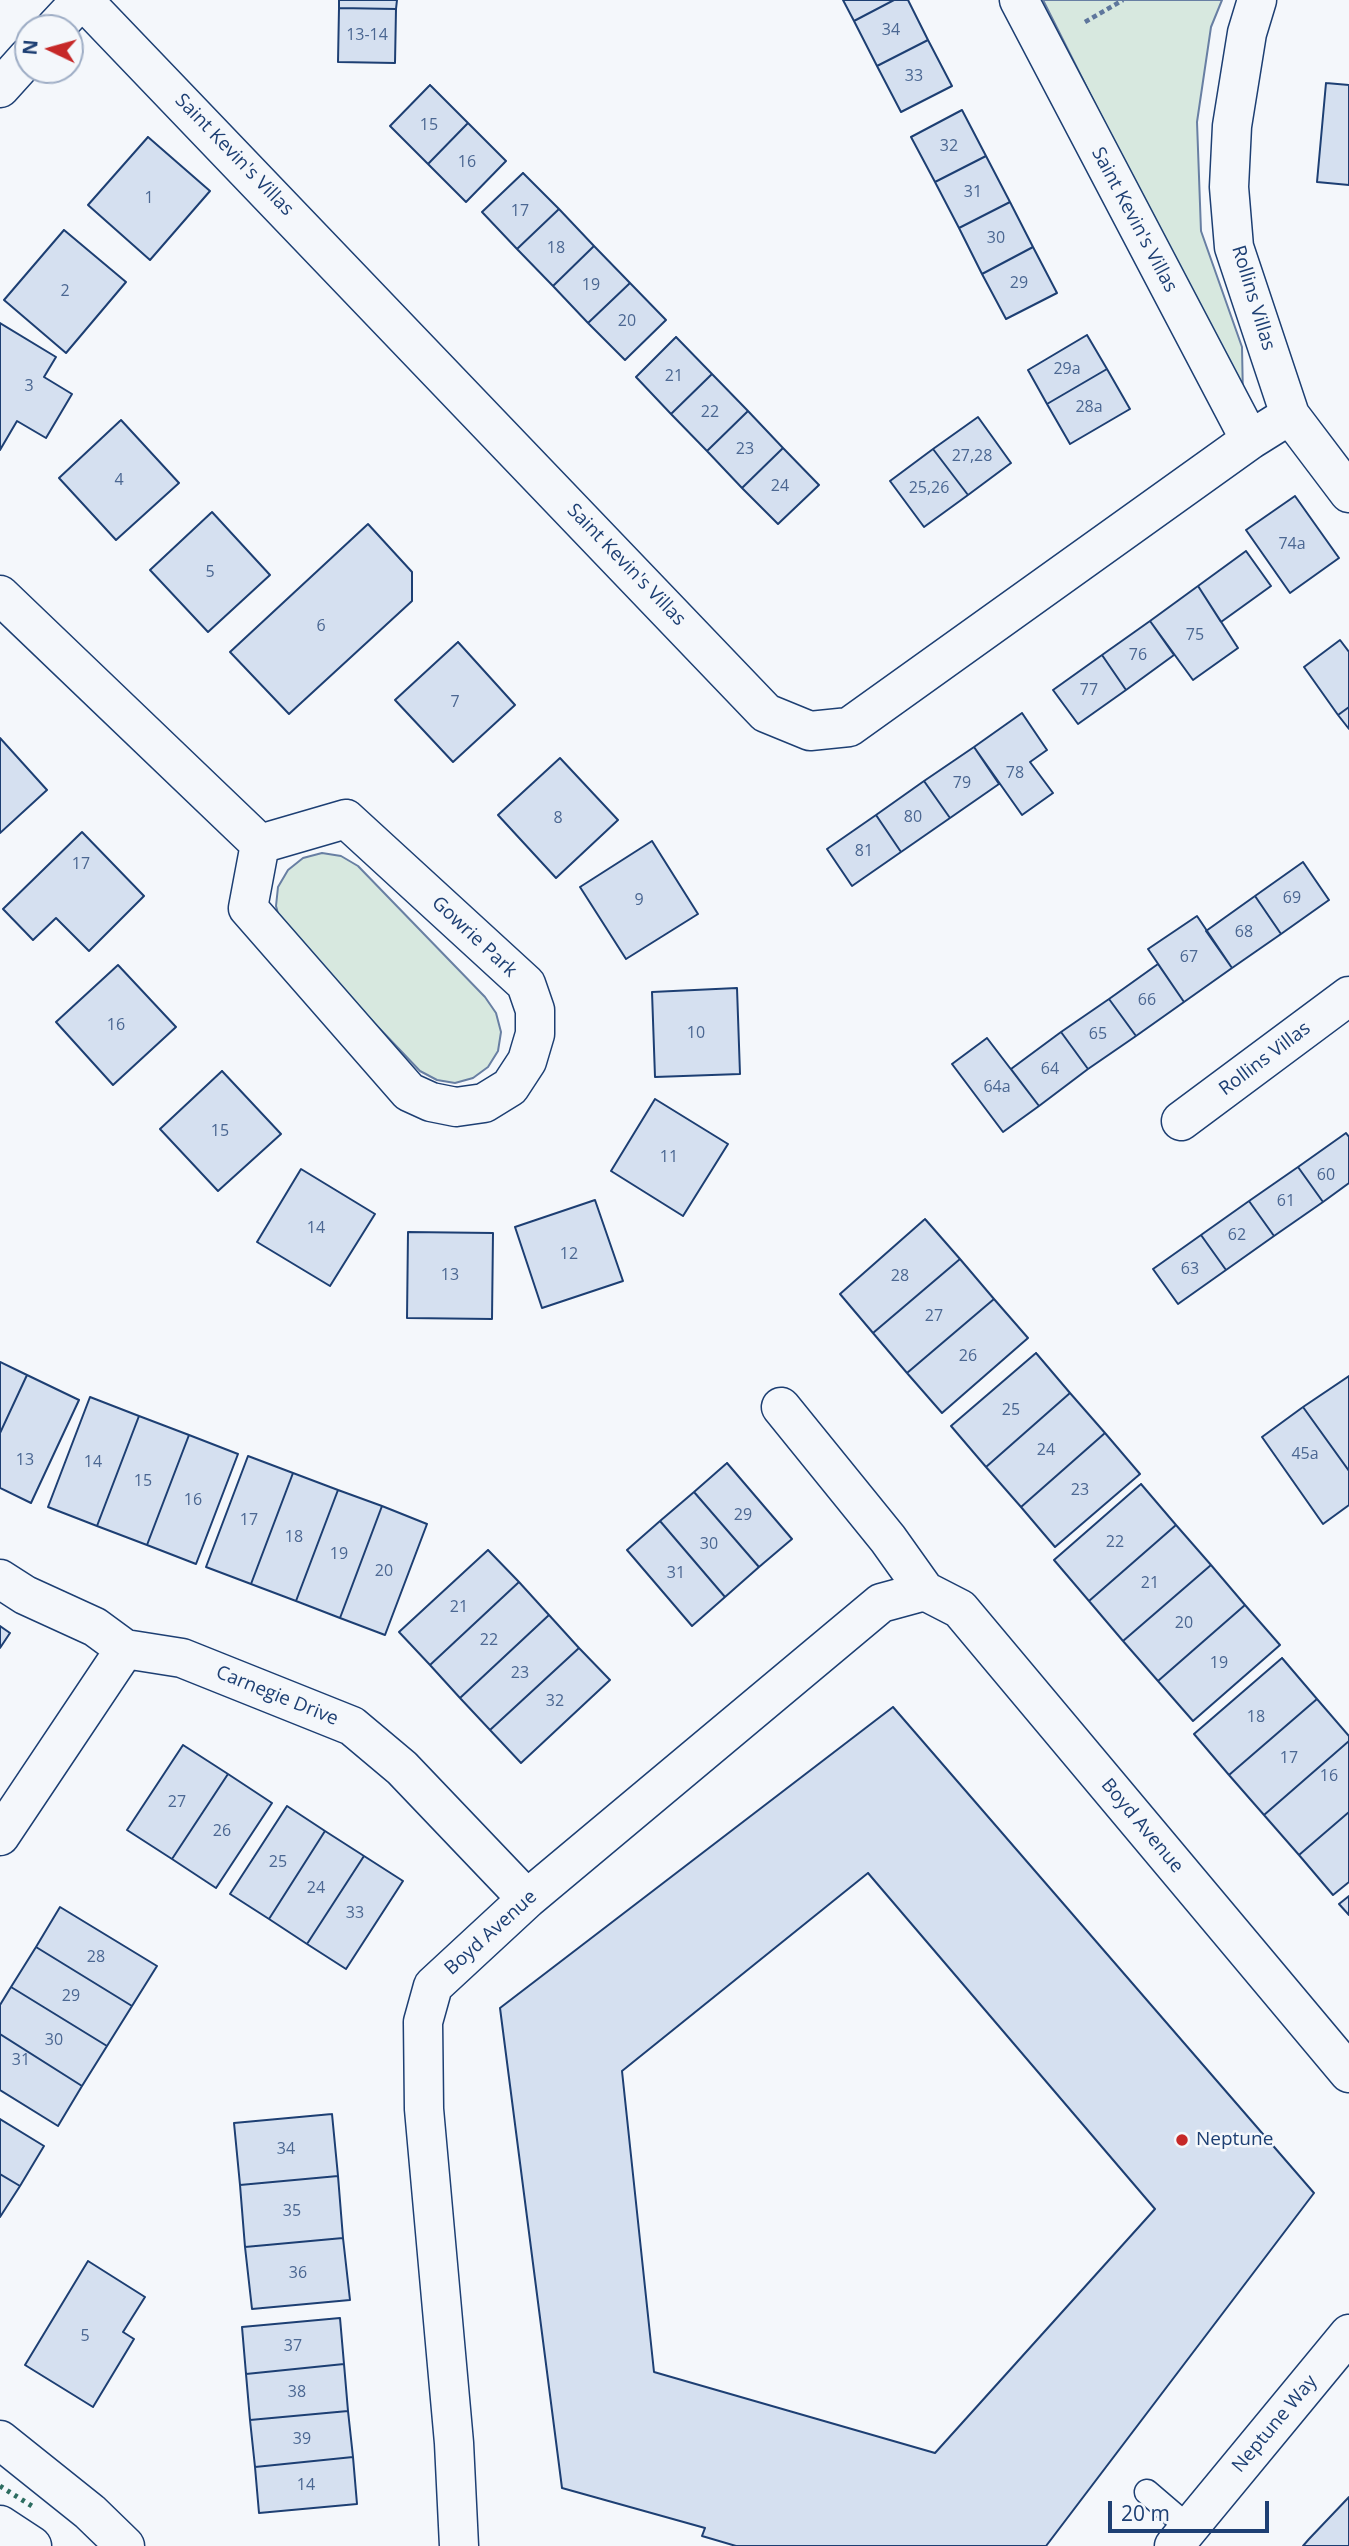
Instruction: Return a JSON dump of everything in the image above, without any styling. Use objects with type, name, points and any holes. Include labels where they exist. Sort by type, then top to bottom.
[{"type":"street","points":[[68,14],[82,0]]},
{"type":"street","name":"Saint Kevin's Villas","points":[[82,0],[766,713],[810,731],[849,727],[1250,440],[1290,415]]},
{"type":"street","name":"Saint Kevin's Villas","points":[[1019,0],[1250,440]]},
{"type":"street","name":"Rollins Villas","points":[[1257,0],[1247,33],[1232,127],[1229,187],[1234,247],[1290,415],[1349,493]]},
{"type":"street","points":[[0,88],[14,72]]},
{"type":"street","points":[[0,595],[260,844]]},
{"type":"street","name":"Gowrie Park","points":[[346,819],[526,984],[535,1010],[535,1034],[527,1061],[510,1087],[484,1103],[456,1107],[431,1102],[409,1092],[248,908],[260,844],[346,819]]},
{"type":"street","name":"Rollins Villas","points":[[1181,1121],[1349,996]]},
{"type":"street","name":"Boyd Avenue","points":[[781,1407],[888,1539],[925,1591],[960,1609],[1349,2073]]},
{"type":"street","name":"Carnegie Drive","points":[[0,1579],[25,1595],[95,1627],[125,1649],[182,1658],[352,1726],[402,1769],[527,1899]]},
{"type":"street","name":"Boyd Avenue","points":[[459,2546],[454,2443],[424,2109],[423,2022],[433,1986],[527,1899],[881,1603],[925,1591]]},
{"type":"street","points":[[0,1836],[125,1649]]},
{"type":"street","name":"Neptune Way","points":[[1181,2537],[1349,2334]]},
{"type":"street","points":[[0,2440],[90,2512],[125,2546]]},
{"type":"street","points":[[0,2525],[32,2546]]},
{"type":"lane","points":[[1147,2492],[1181,2537]]},
{"type":"shaded area","points":[[1043,0],[1222,0],[1211,27],[1197,122],[1201,231],[1242,347],[1243,398]]},
{"type":"shaded area","points":[[322,853],[341,856],[358,866],[485,997],[496,1013],[501,1032],[498,1051],[488,1067],[473,1078],[455,1083],[437,1080],[420,1071],[281,925],[276,906],[278,887],[288,870],[303,858]]},
{"type":"building","points":[[339,0],[397,0],[396,9],[339,8]]},
{"type":"building","points":[[843,0],[894,0],[854,21]]},
{"type":"building","points":[[894,0],[908,0],[928,40],[877,66],[854,21]]},
{"type":"building","points":[[339,8],[396,9],[395,63],[338,62]]},
{"type":"building","points":[[928,40],[952,86],[901,112],[877,66]]},
{"type":"building","points":[[1326,83],[1349,85],[1349,185],[1317,182]]},
{"type":"building","points":[[430,85],[468,123],[428,164],[390,126]]},
{"type":"building","points":[[962,110],[986,156],[935,182],[911,137]]},
{"type":"building","points":[[468,123],[506,161],[466,202],[428,164]]},
{"type":"building","points":[[148,137],[210,191],[150,260],[88,205]]},
{"type":"building","points":[[986,156],[1010,202],[959,228],[935,182]]},
{"type":"building","points":[[523,173],[559,209],[517,249],[482,212]]},
{"type":"building","points":[[1010,202],[1033,247],[982,274],[959,228]]},
{"type":"building","points":[[559,209],[594,246],[553,286],[517,249]]},
{"type":"building","points":[[64,230],[126,282],[66,353],[4,300]]},
{"type":"building","points":[[594,246],[630,283],[588,323],[553,286]]},
{"type":"building","points":[[1033,247],[1057,293],[1006,319],[982,274]]},
{"type":"building","points":[[630,283],[666,320],[625,360],[588,323]]},
{"type":"building","points":[[0,323],[56,357],[44,377],[72,394],[46,438],[17,421],[0,450]]},
{"type":"building","points":[[1087,335],[1107,369],[1047,404],[1028,370]]},
{"type":"building","points":[[676,337],[712,374],[671,414],[636,377]]},
{"type":"building","points":[[1107,369],[1130,409],[1070,444],[1047,404]]},
{"type":"building","points":[[712,374],[748,411],[707,451],[671,414]]},
{"type":"building","points":[[748,411],[783,448],[742,488],[707,451]]},
{"type":"building","points":[[978,417],[1011,463],[968,495],[933,449]]},
{"type":"building","points":[[121,420],[179,483],[116,540],[59,478]]},
{"type":"building","points":[[783,448],[819,485],[778,524],[742,488]]},
{"type":"building","points":[[933,449],[968,495],[924,527],[890,481]]},
{"type":"building","points":[[1295,496],[1339,558],[1290,593],[1246,530]]},
{"type":"building","points":[[212,512],[270,575],[208,632],[150,570]]},
{"type":"building","points":[[368,524],[412,572],[412,601],[289,714],[230,652]]},
{"type":"building","points":[[1246,551],[1271,586],[1221,622],[1198,586]]},
{"type":"building","points":[[1198,586],[1238,648],[1193,680],[1150,621]]},
{"type":"building","points":[[1150,621],[1174,655],[1126,690],[1102,655]]},
{"type":"building","points":[[1340,640],[1349,652],[1349,707],[1338,715],[1304,667]]},
{"type":"building","points":[[458,642],[515,705],[453,762],[395,700]]},
{"type":"building","points":[[1102,655],[1126,690],[1078,724],[1053,690]]},
{"type":"building","points":[[1349,707],[1349,729],[1338,715]]},
{"type":"building","points":[[1022,713],[1047,750],[1030,762],[1053,793],[1022,815],[974,747]]},
{"type":"building","points":[[0,738],[47,790],[0,833]]},
{"type":"building","points":[[974,747],[999,784],[950,818],[924,781]]},
{"type":"building","points":[[560,758],[618,820],[556,878],[498,815]]},
{"type":"building","points":[[924,781],[950,818],[901,852],[876,815]]},
{"type":"building","points":[[876,815],[901,852],[852,886],[827,849]]},
{"type":"building","points":[[82,832],[144,896],[89,951],[56,918],[33,940],[3,909]]},
{"type":"building","points":[[652,841],[698,914],[626,959],[580,887]]},
{"type":"building","points":[[1303,862],[1329,900],[1281,934],[1255,896]]},
{"type":"building","points":[[1255,896],[1281,934],[1232,968],[1206,931]]},
{"type":"building","points":[[1197,916],[1232,968],[1184,1002],[1148,949]]},
{"type":"building","points":[[1158,964],[1184,1002],[1136,1036],[1109,999]]},
{"type":"building","points":[[118,965],[176,1027],[113,1085],[56,1022]]},
{"type":"building","points":[[737,988],[740,1074],[655,1077],[652,992]]},
{"type":"building","points":[[1109,999],[1136,1036],[1088,1069],[1061,1032]]},
{"type":"building","points":[[1061,1032],[1088,1069],[1039,1106],[1011,1069]]},
{"type":"building","points":[[987,1038],[1039,1106],[1003,1132],[952,1064]]},
{"type":"building","points":[[222,1071],[281,1134],[218,1191],[160,1129]]},
{"type":"building","points":[[655,1099],[728,1144],[683,1216],[611,1171]]},
{"type":"building","points":[[1346,1133],[1349,1137],[1349,1183],[1323,1202],[1298,1167]]},
{"type":"building","points":[[1298,1167],[1323,1202],[1274,1236],[1249,1201]]},
{"type":"building","points":[[301,1169],[375,1214],[330,1286],[257,1242]]},
{"type":"building","points":[[595,1200],[623,1281],[542,1308],[515,1227]]},
{"type":"building","points":[[1249,1201],[1274,1236],[1226,1270],[1201,1235]]},
{"type":"building","points":[[925,1219],[960,1259],[873,1333],[840,1294]]},
{"type":"building","points":[[408,1232],[493,1233],[492,1319],[407,1318]]},
{"type":"building","points":[[1201,1235],[1226,1270],[1178,1304],[1153,1269]]},
{"type":"building","points":[[960,1259],[994,1299],[907,1373],[873,1333]]},
{"type":"building","points":[[994,1299],[1028,1338],[942,1413],[907,1373]]},
{"type":"building","points":[[1036,1353],[1070,1393],[986,1467],[951,1426]]},
{"type":"building","points":[[0,1362],[27,1375],[0,1433]]},
{"type":"building","points":[[27,1375],[79,1400],[31,1503],[0,1488],[0,1433]]},
{"type":"building","points":[[1349,1376],[1349,1471],[1303,1407]]},
{"type":"building","points":[[1070,1393],[1105,1433],[1021,1507],[986,1467]]},
{"type":"building","points":[[90,1397],[139,1416],[97,1526],[48,1507]]},
{"type":"building","points":[[1303,1407],[1349,1471],[1349,1505],[1323,1524],[1262,1437]]},
{"type":"building","points":[[139,1416],[189,1435],[147,1545],[97,1526]]},
{"type":"building","points":[[1105,1433],[1140,1474],[1055,1547],[1021,1507]]},
{"type":"building","points":[[189,1435],[238,1454],[196,1564],[147,1545]]},
{"type":"building","points":[[248,1456],[293,1473],[251,1584],[206,1567]]},
{"type":"building","points":[[727,1463],[792,1539],[759,1567],[694,1492]]},
{"type":"building","points":[[293,1473],[338,1490],[296,1601],[251,1584]]},
{"type":"building","points":[[1141,1484],[1176,1525],[1089,1601],[1054,1560]]},
{"type":"building","points":[[338,1490],[382,1506],[340,1618],[296,1601]]},
{"type":"building","points":[[694,1492],[759,1567],[725,1597],[660,1521]]},
{"type":"building","points":[[382,1506],[427,1524],[385,1635],[340,1618]]},
{"type":"building","points":[[660,1521],[725,1597],[692,1626],[627,1550]]},
{"type":"building","points":[[1176,1525],[1211,1565],[1123,1641],[1089,1601]]},
{"type":"building","points":[[488,1550],[519,1582],[430,1665],[399,1632]]},
{"type":"building","points":[[1211,1565],[1245,1605],[1158,1681],[1123,1641]]},
{"type":"building","points":[[519,1582],[549,1615],[460,1698],[430,1665]]},
{"type":"building","points":[[1245,1605],[1280,1645],[1193,1721],[1158,1681]]},
{"type":"building","points":[[549,1615],[579,1648],[490,1730],[460,1698]]},
{"type":"building","points":[[0,1626],[10,1633],[0,1648]]},
{"type":"building","points":[[579,1648],[610,1680],[521,1763],[490,1730]]},
{"type":"building","points":[[1282,1658],[1317,1699],[1229,1775],[1194,1734]]},
{"type":"building","points":[[1317,1699],[1349,1736],[1349,1741],[1264,1815],[1229,1775]]},
{"type":"building","name":"Neptune","points":[[893,1707],[1314,2193],[1046,2546],[736,2546],[702,2536],[705,2528],[562,2488],[500,2008]],"holes":[[[868,1873],[1155,2209],[935,2453],[654,2372],[622,2071]]]},
{"type":"building","points":[[1349,1741],[1349,1812],[1299,1855],[1264,1815]]},
{"type":"building","points":[[183,1745],[228,1774],[172,1859],[127,1830]]},
{"type":"building","points":[[228,1774],[272,1803],[216,1888],[172,1859]]},
{"type":"building","points":[[287,1806],[325,1831],[269,1919],[230,1894]]},
{"type":"building","points":[[1349,1812],[1349,1882],[1333,1895],[1299,1855]]},
{"type":"building","points":[[325,1831],[364,1856],[307,1944],[269,1919]]},
{"type":"building","points":[[364,1856],[403,1881],[346,1969],[307,1944]]},
{"type":"building","points":[[1349,1896],[1349,1915],[1339,1904]]},
{"type":"building","points":[[60,1907],[157,1966],[132,2006],[36,1947]]},
{"type":"building","points":[[36,1947],[132,2006],[107,2046],[11,1987]]},
{"type":"building","points":[[11,1987],[107,2046],[82,2086],[0,2034],[0,2005]]},
{"type":"building","points":[[0,2034],[82,2086],[58,2126],[0,2090]]},
{"type":"building","points":[[332,2114],[338,2176],[240,2185],[234,2123]]},
{"type":"building","points":[[0,2119],[44,2146],[20,2186],[0,2174]]},
{"type":"building","points":[[0,2174],[20,2186],[0,2217]]},
{"type":"building","points":[[338,2176],[343,2238],[245,2247],[240,2185]]},
{"type":"building","points":[[343,2238],[350,2300],[252,2309],[245,2247]]},
{"type":"building","points":[[88,2261],[145,2297],[123,2332],[134,2339],[93,2407],[25,2365]]},
{"type":"building","points":[[340,2318],[344,2364],[246,2374],[242,2327]]},
{"type":"building","points":[[344,2364],[348,2411],[250,2420],[246,2374]]},
{"type":"building","points":[[348,2411],[353,2457],[255,2467],[250,2420]]},
{"type":"building","points":[[353,2457],[357,2504],[259,2513],[255,2467]]},
{"type":"building","points":[[1349,2497],[1349,2546],[1303,2546],[1309,2539]]},
{"type":"hedge","points":[[0,2486],[32,2506]]},
{"type":"place","name":"Neptune","points":[[1182,2140]]}]
